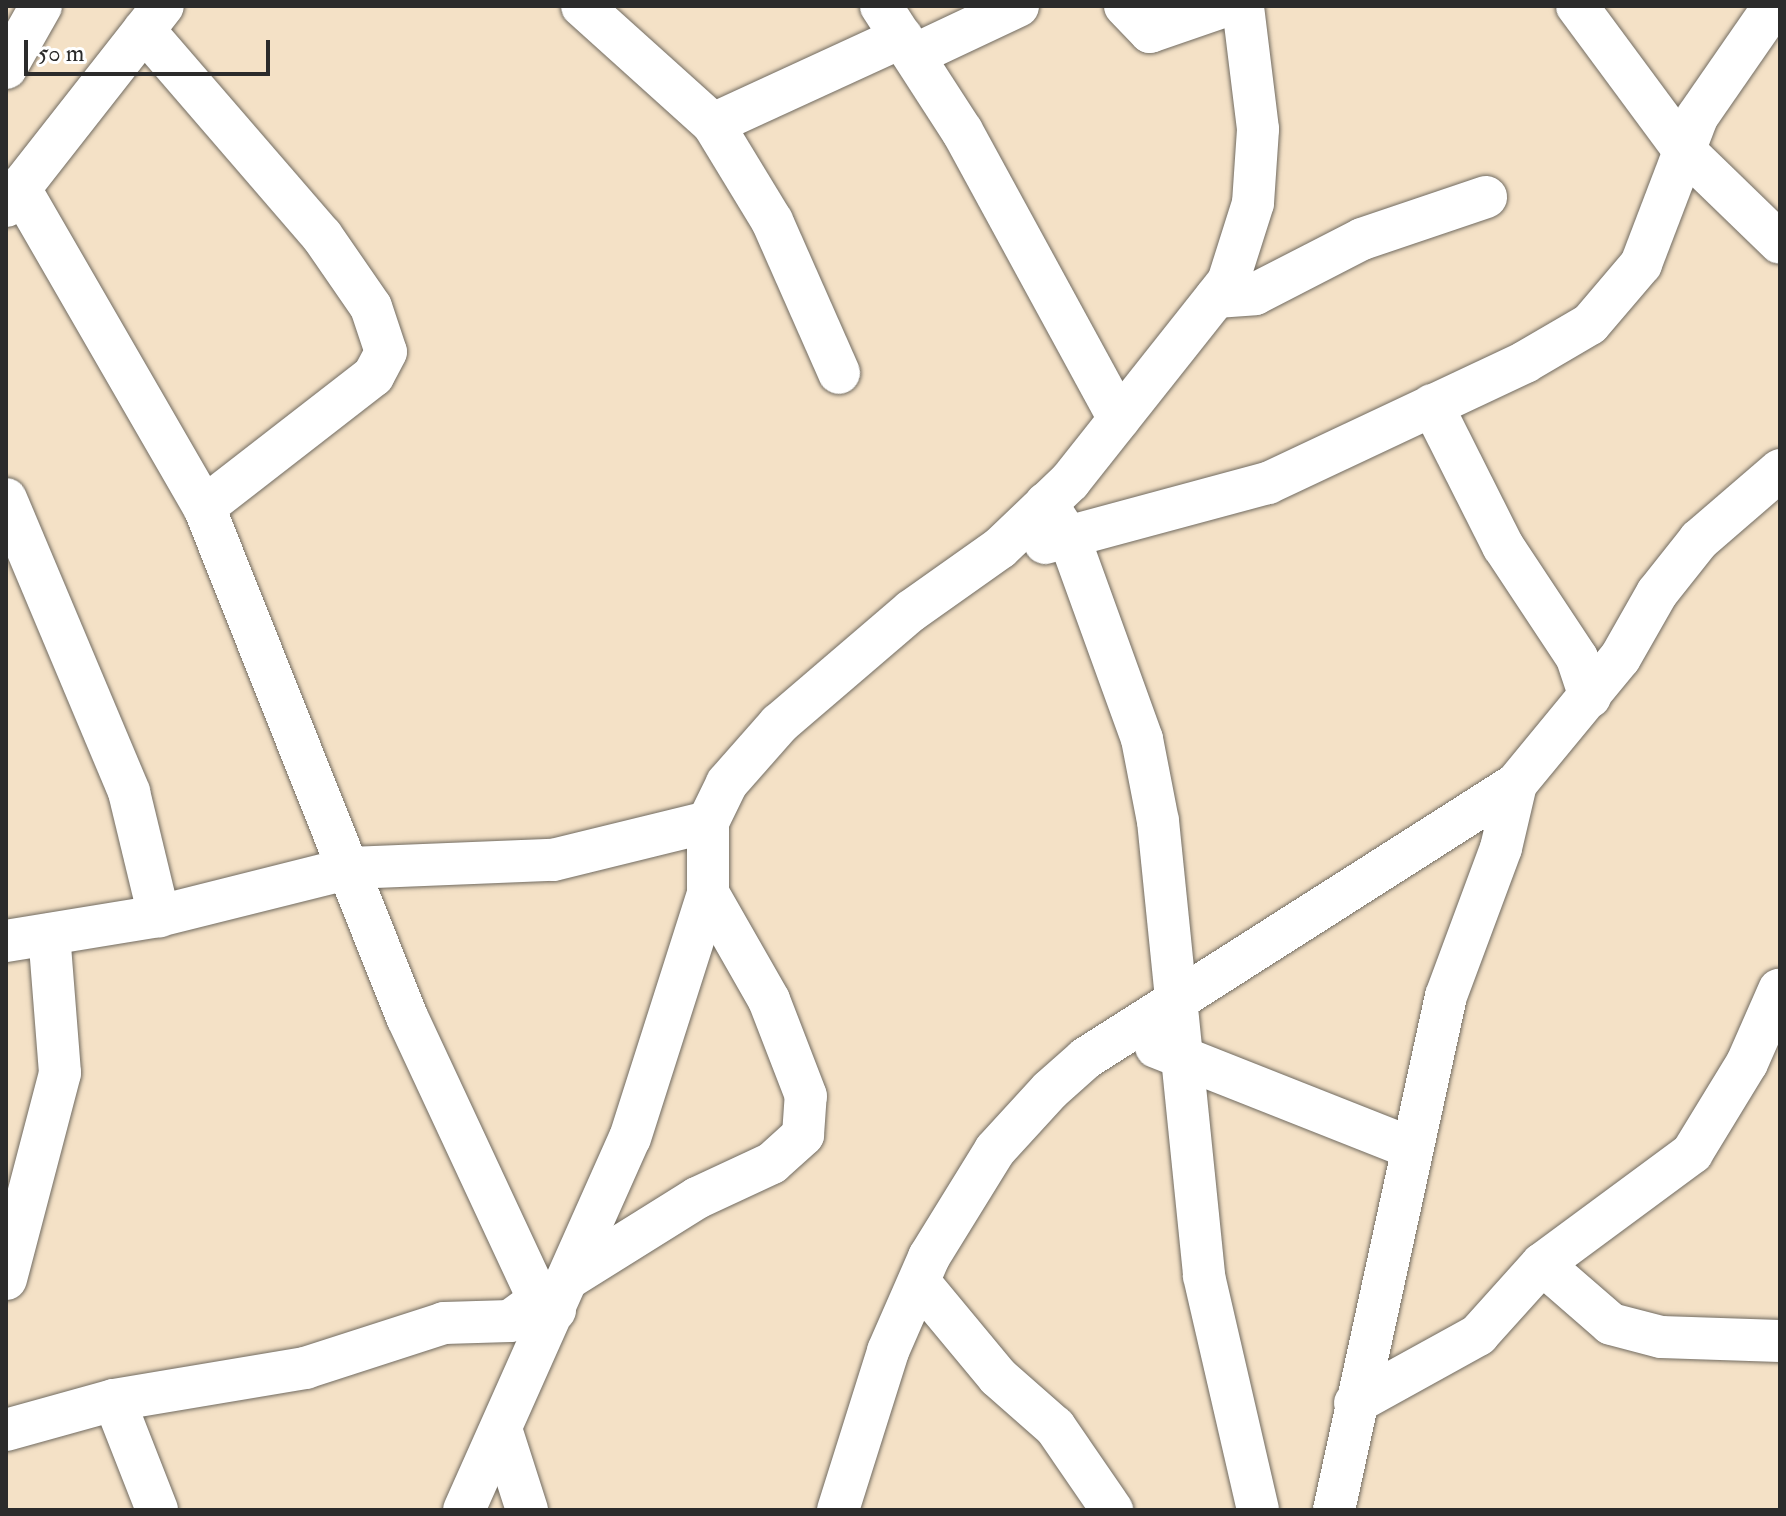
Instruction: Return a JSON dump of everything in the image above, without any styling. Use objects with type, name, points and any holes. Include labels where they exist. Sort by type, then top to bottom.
[{"type":"street","points":[[6,68],[41,6]]},
{"type":"street","points":[[582,6],[713,124],[772,221],[839,373]]},
{"type":"street","points":[[1125,6],[1150,32],[1225,6]]},
{"type":"street","points":[[464,1510],[502,1432],[555,1296],[630,1138],[708,893],[708,822],[727,783],[779,724],[911,611],[1000,548],[1046,503],[1119,419],[1228,282],[1253,203],[1258,129],[1243,6]]},
{"type":"street","points":[[1577,6],[1682,148],[1780,243]]},
{"type":"street","points":[[1000,548],[1070,540],[1268,483],[1525,362],[1614,301],[1641,264],[1682,148],[1716,85],[1774,6]]},
{"type":"street","points":[[713,124],[899,33],[1012,7]]},
{"type":"street","points":[[204,507],[373,376],[386,352],[371,307],[322,236],[154,18],[12,197],[204,507],[407,1017],[555,1296]]},
{"type":"street","points":[[899,33],[1048,282],[1119,419]]},
{"type":"street","points":[[1216,297],[1255,294],[1362,239],[1486,197]]},
{"type":"street","points":[[1432,405],[1503,546],[1577,658],[1590,697]]},
{"type":"street","points":[[838,1510],[888,1351],[920,1283],[995,1150],[1077,1066],[1516,784],[1590,697],[1699,540],[1780,470]]},
{"type":"street","points":[[6,499],[129,792],[159,916]]},
{"type":"street","points":[[1046,503],[1070,540],[1142,739],[1204,1276],[1258,1510]]},
{"type":"street","points":[[1334,1510],[1446,996],[1501,848],[1516,784]]},
{"type":"street","points":[[6,941],[159,916],[350,868],[553,860],[708,822]]},
{"type":"street","points":[[6,1430],[114,1400],[305,1368],[444,1323],[510,1321],[555,1296],[697,1198],[772,1163],[803,1135],[806,1096],[769,1000],[708,893]]},
{"type":"street","points":[[6,1279],[60,1073],[49,934]]},
{"type":"street","points":[[1355,1403],[1478,1335],[1542,1264],[1692,1153],[1747,1063],[1779,990]]},
{"type":"street","points":[[1125,1034],[1411,1148]]},
{"type":"street","points":[[1542,1264],[1611,1324],[1661,1337],[1780,1341]]},
{"type":"street","points":[[920,1283],[998,1377],[1055,1427],[1112,1510]]},
{"type":"street","points":[[114,1400],[157,1510]]},
{"type":"street","points":[[502,1432],[527,1510]]}]
